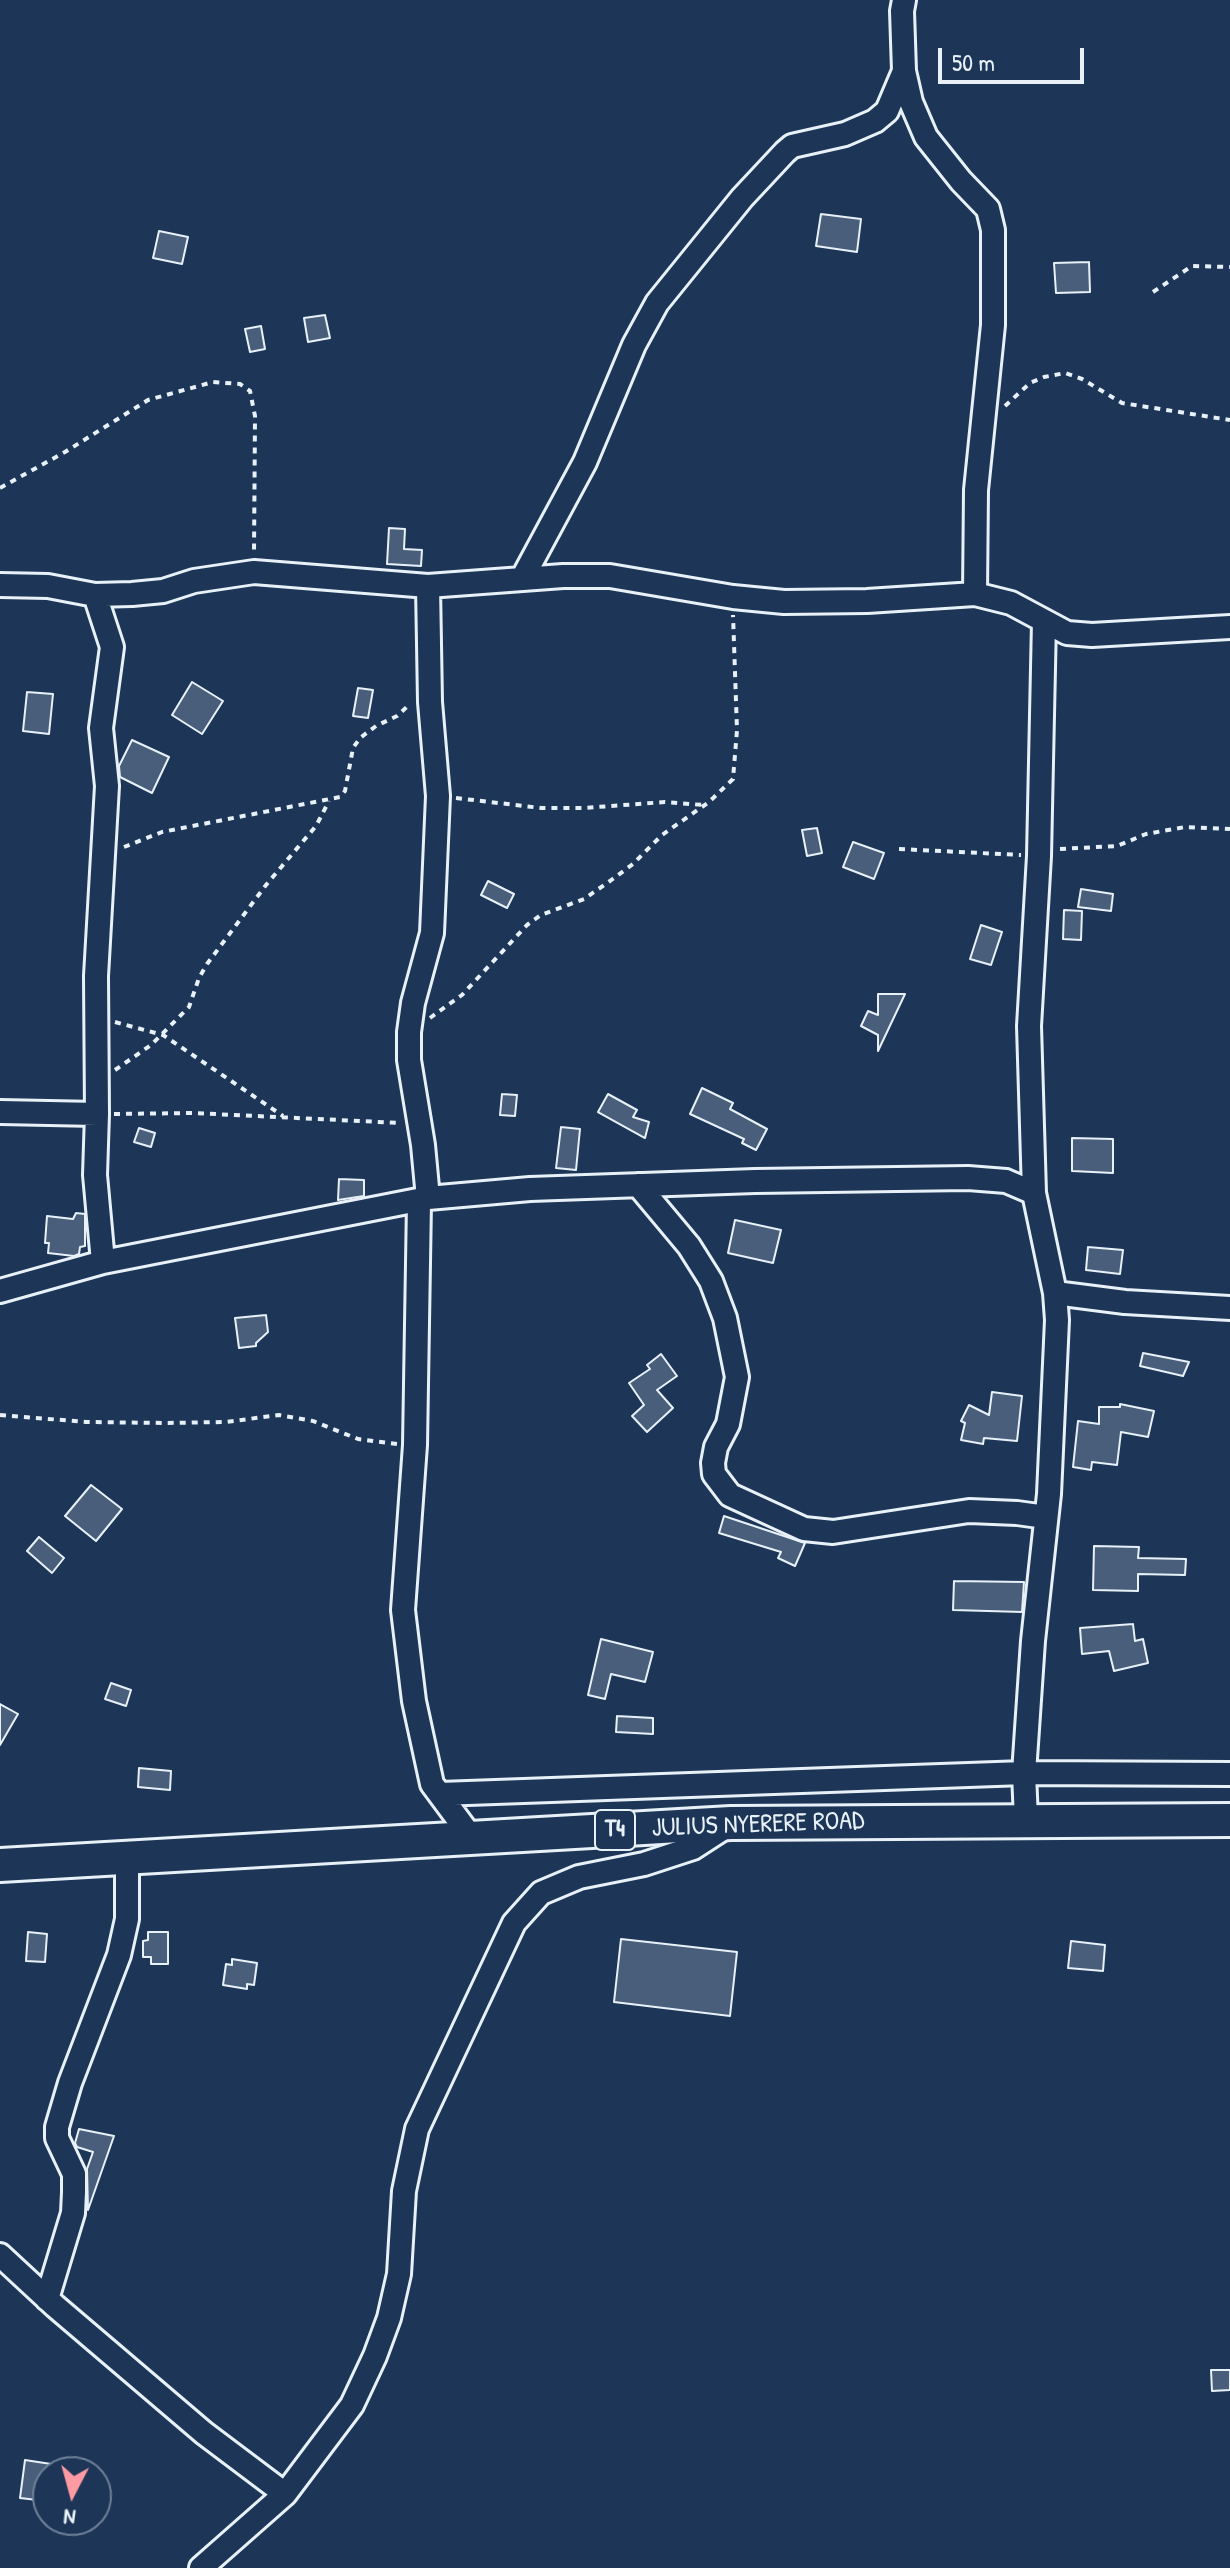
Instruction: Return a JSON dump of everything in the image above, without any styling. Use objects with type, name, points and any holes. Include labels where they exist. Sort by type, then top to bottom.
[{"type":"highway","name":"JULIUS NYERERE ROAD","points":[[0,1865],[731,1823],[1230,1820]]},
{"type":"street","points":[[904,0],[904,71],[911,102],[926,137],[988,209],[993,230],[993,325],[976,490],[975,594]]},
{"type":"street","points":[[522,579],[585,462],[634,345],[657,303],[742,198],[785,152],[792,146],[845,134],[875,121],[887,111],[904,71]]},
{"type":"street","points":[[0,585],[48,586],[95,595],[163,591],[194,581],[254,572],[428,586],[610,576],[733,597],[784,602],[975,594],[1011,603],[1067,633],[1092,635],[1230,627]]},
{"type":"street","points":[[428,586],[429,686],[438,796],[432,933],[413,1003],[409,1032],[423,1200],[415,1445],[403,1610],[414,1701],[432,1784],[472,1838]]},
{"type":"street","points":[[95,595],[112,647],[101,728],[107,786],[96,1007],[95,1175],[103,1262]]},
{"type":"street","points":[[1026,1820],[1024,1773],[1046,1517],[1057,1335],[1055,1293],[1034,1193],[1029,1026],[1039,853],[1044,621]]},
{"type":"street","points":[[0,1112],[97,1114]]},
{"type":"street","points":[[0,1291],[103,1262],[423,1200],[530,1189],[638,1185],[968,1178],[1006,1181],[1018,1180],[1035,1166]]},
{"type":"street","points":[[1006,1181],[1034,1193]]},
{"type":"street","points":[[638,1185],[689,1246],[711,1281],[725,1318],[737,1377],[728,1424],[716,1447],[713,1463],[714,1474],[730,1495],[804,1529],[833,1532],[969,1511],[1046,1517]]},
{"type":"street","points":[[1055,1293],[1125,1302],[1230,1308]]},
{"type":"street","points":[[440,1794],[1024,1773],[1230,1774]]},
{"type":"street","points":[[201,2568],[285,2494],[352,2405],[389,2318],[399,2274],[404,2191],[417,2129],[514,1923],[541,1893],[579,1877],[644,1864],[693,1848],[731,1823]]},
{"type":"street","points":[[47,2299],[73,2213],[74,2174],[57,2138],[57,2127],[70,2083],[119,1955],[127,1919],[127,1858]]},
{"type":"street","points":[[0,2255],[204,2433],[285,2494]]},
{"type":"path","points":[[1153,292],[1192,266],[1230,267]]},
{"type":"path","points":[[982,426],[1030,383],[1065,373],[1082,379],[1122,403],[1230,420]]},
{"type":"path","points":[[0,488],[148,400],[213,382],[240,384],[250,391],[255,416],[254,572]]},
{"type":"path","points":[[409,1032],[462,995],[527,925],[541,915],[584,899],[633,864],[662,835],[704,805],[733,779],[737,759],[733,597]]},
{"type":"path","points":[[104,857],[162,832],[340,797],[345,791],[353,748],[360,738],[397,716],[429,686]]},
{"type":"path","points":[[438,796],[541,808],[665,802],[704,805]]},
{"type":"path","points":[[97,1083],[163,1035],[189,1007],[207,964],[266,885],[316,826],[329,801]]},
{"type":"path","points":[[899,849],[1039,853],[1103,849],[1146,834],[1185,827],[1230,829]]},
{"type":"path","points":[[96,1007],[117,1024],[163,1035],[285,1117]]},
{"type":"path","points":[[97,1114],[193,1113],[419,1124]]},
{"type":"path","points":[[0,1415],[86,1422],[166,1423],[226,1422],[279,1415],[313,1421],[358,1439],[415,1445]]},
{"type":"building","points":[[821,214],[861,219],[857,252],[816,246]]},
{"type":"building","points":[[159,231],[188,237],[182,264],[153,258]]},
{"type":"building","points":[[1089,262],[1090,292],[1056,293],[1054,263]]},
{"type":"building","points":[[325,315],[330,338],[308,342],[304,318]]},
{"type":"building","points":[[261,326],[265,349],[250,352],[245,329]]},
{"type":"building","points":[[389,528],[405,529],[404,549],[422,550],[421,566],[387,564]]},
{"type":"building","points":[[192,682],[223,701],[202,734],[172,715]]},
{"type":"building","points":[[358,688],[373,690],[368,718],[353,716]]},
{"type":"building","points":[[27,692],[53,694],[49,734],[23,731]]},
{"type":"building","points":[[132,740],[169,757],[152,793],[120,777],[119,766]]},
{"type":"building","points":[[817,828],[822,853],[807,856],[802,830]]},
{"type":"building","points":[[853,842],[884,853],[874,879],[843,867]]},
{"type":"building","points":[[488,881],[514,894],[507,908],[481,895]]},
{"type":"building","points":[[1081,889],[1113,894],[1111,911],[1078,907]]},
{"type":"building","points":[[1064,910],[1082,911],[1081,940],[1063,939]]},
{"type":"building","points":[[981,925],[1002,932],[991,965],[970,959]]},
{"type":"building","points":[[878,994],[905,994],[878,1051],[878,1035],[861,1026],[868,1011],[878,1015]]},
{"type":"building","points":[[702,1088],[733,1103],[730,1109],[767,1129],[756,1150],[742,1143],[744,1139],[690,1114]]},
{"type":"building","points":[[502,1094],[517,1095],[515,1116],[500,1115]]},
{"type":"building","points":[[608,1094],[637,1110],[633,1117],[649,1122],[645,1138],[598,1112]]},
{"type":"building","points":[[561,1127],[580,1129],[576,1170],[556,1168]]},
{"type":"building","points":[[139,1128],[155,1133],[151,1147],[134,1142]]},
{"type":"building","points":[[1072,1138],[1113,1139],[1113,1173],[1072,1171]]},
{"type":"building","points":[[339,1179],[364,1180],[364,1196],[338,1200]]},
{"type":"building","points":[[76,1213],[85,1214],[85,1246],[80,1247],[79,1254],[74,1256],[48,1253],[49,1243],[45,1243],[47,1216],[73,1219]]},
{"type":"building","points":[[735,1220],[781,1230],[773,1263],[728,1253]]},
{"type":"building","points":[[1088,1247],[1123,1250],[1120,1274],[1086,1270]]},
{"type":"building","points":[[266,1315],[268,1332],[256,1346],[239,1348],[235,1318]]},
{"type":"building","points":[[1143,1353],[1189,1362],[1183,1376],[1140,1366]]},
{"type":"building","points":[[661,1354],[677,1376],[657,1390],[673,1408],[647,1432],[632,1416],[644,1405],[629,1383],[650,1369],[647,1365]]},
{"type":"building","points":[[992,1392],[1022,1396],[1017,1441],[984,1438],[983,1444],[961,1440],[965,1423],[961,1421],[969,1405],[989,1415]]},
{"type":"building","points":[[1120,1404],[1154,1411],[1148,1437],[1121,1432],[1117,1465],[1092,1462],[1091,1470],[1073,1467],[1078,1421],[1099,1424],[1099,1407],[1120,1407]]},
{"type":"building","points":[[91,1485],[122,1509],[96,1541],[65,1516]]},
{"type":"building","points":[[724,1516],[805,1543],[795,1566],[778,1558],[781,1552],[719,1533]]},
{"type":"building","points":[[39,1537],[64,1558],[52,1573],[27,1551]]},
{"type":"building","points":[[1094,1546],[1139,1547],[1138,1558],[1186,1559],[1185,1575],[1138,1574],[1138,1591],[1093,1590]]},
{"type":"building","points":[[954,1581],[1024,1582],[1022,1612],[953,1610]]},
{"type":"building","points":[[1133,1624],[1135,1641],[1143,1639],[1148,1663],[1114,1671],[1109,1651],[1082,1654],[1080,1628]]},
{"type":"building","points":[[601,1639],[653,1652],[645,1682],[611,1674],[605,1699],[588,1695]]},
{"type":"building","points":[[111,1683],[131,1690],[126,1706],[105,1699]]},
{"type":"building","points":[[0,1704],[18,1714],[0,1745]]},
{"type":"building","points":[[617,1716],[653,1718],[653,1734],[616,1732]]},
{"type":"building","points":[[139,1768],[171,1771],[170,1790],[138,1787]]},
{"type":"building","points":[[28,1932],[47,1934],[45,1962],[26,1961]]},
{"type":"building","points":[[148,1932],[168,1932],[168,1964],[151,1964],[151,1957],[143,1957],[143,1941],[148,1940]]},
{"type":"building","points":[[621,1939],[737,1952],[730,2016],[614,2002]]},
{"type":"building","points":[[1071,1941],[1105,1945],[1103,1971],[1068,1968]]},
{"type":"building","points":[[232,1959],[257,1963],[254,1985],[247,1984],[247,1989],[223,1985],[226,1964],[232,1965]]},
{"type":"building","points":[[79,2129],[114,2136],[88,2210],[87,2169],[93,2152],[77,2147],[75,2143]]},
{"type":"building","points":[[1211,2370],[1230,2370],[1230,2390],[1212,2391]]},
{"type":"building","points":[[25,2460],[32,2461],[32,2499],[20,2498]]}]
